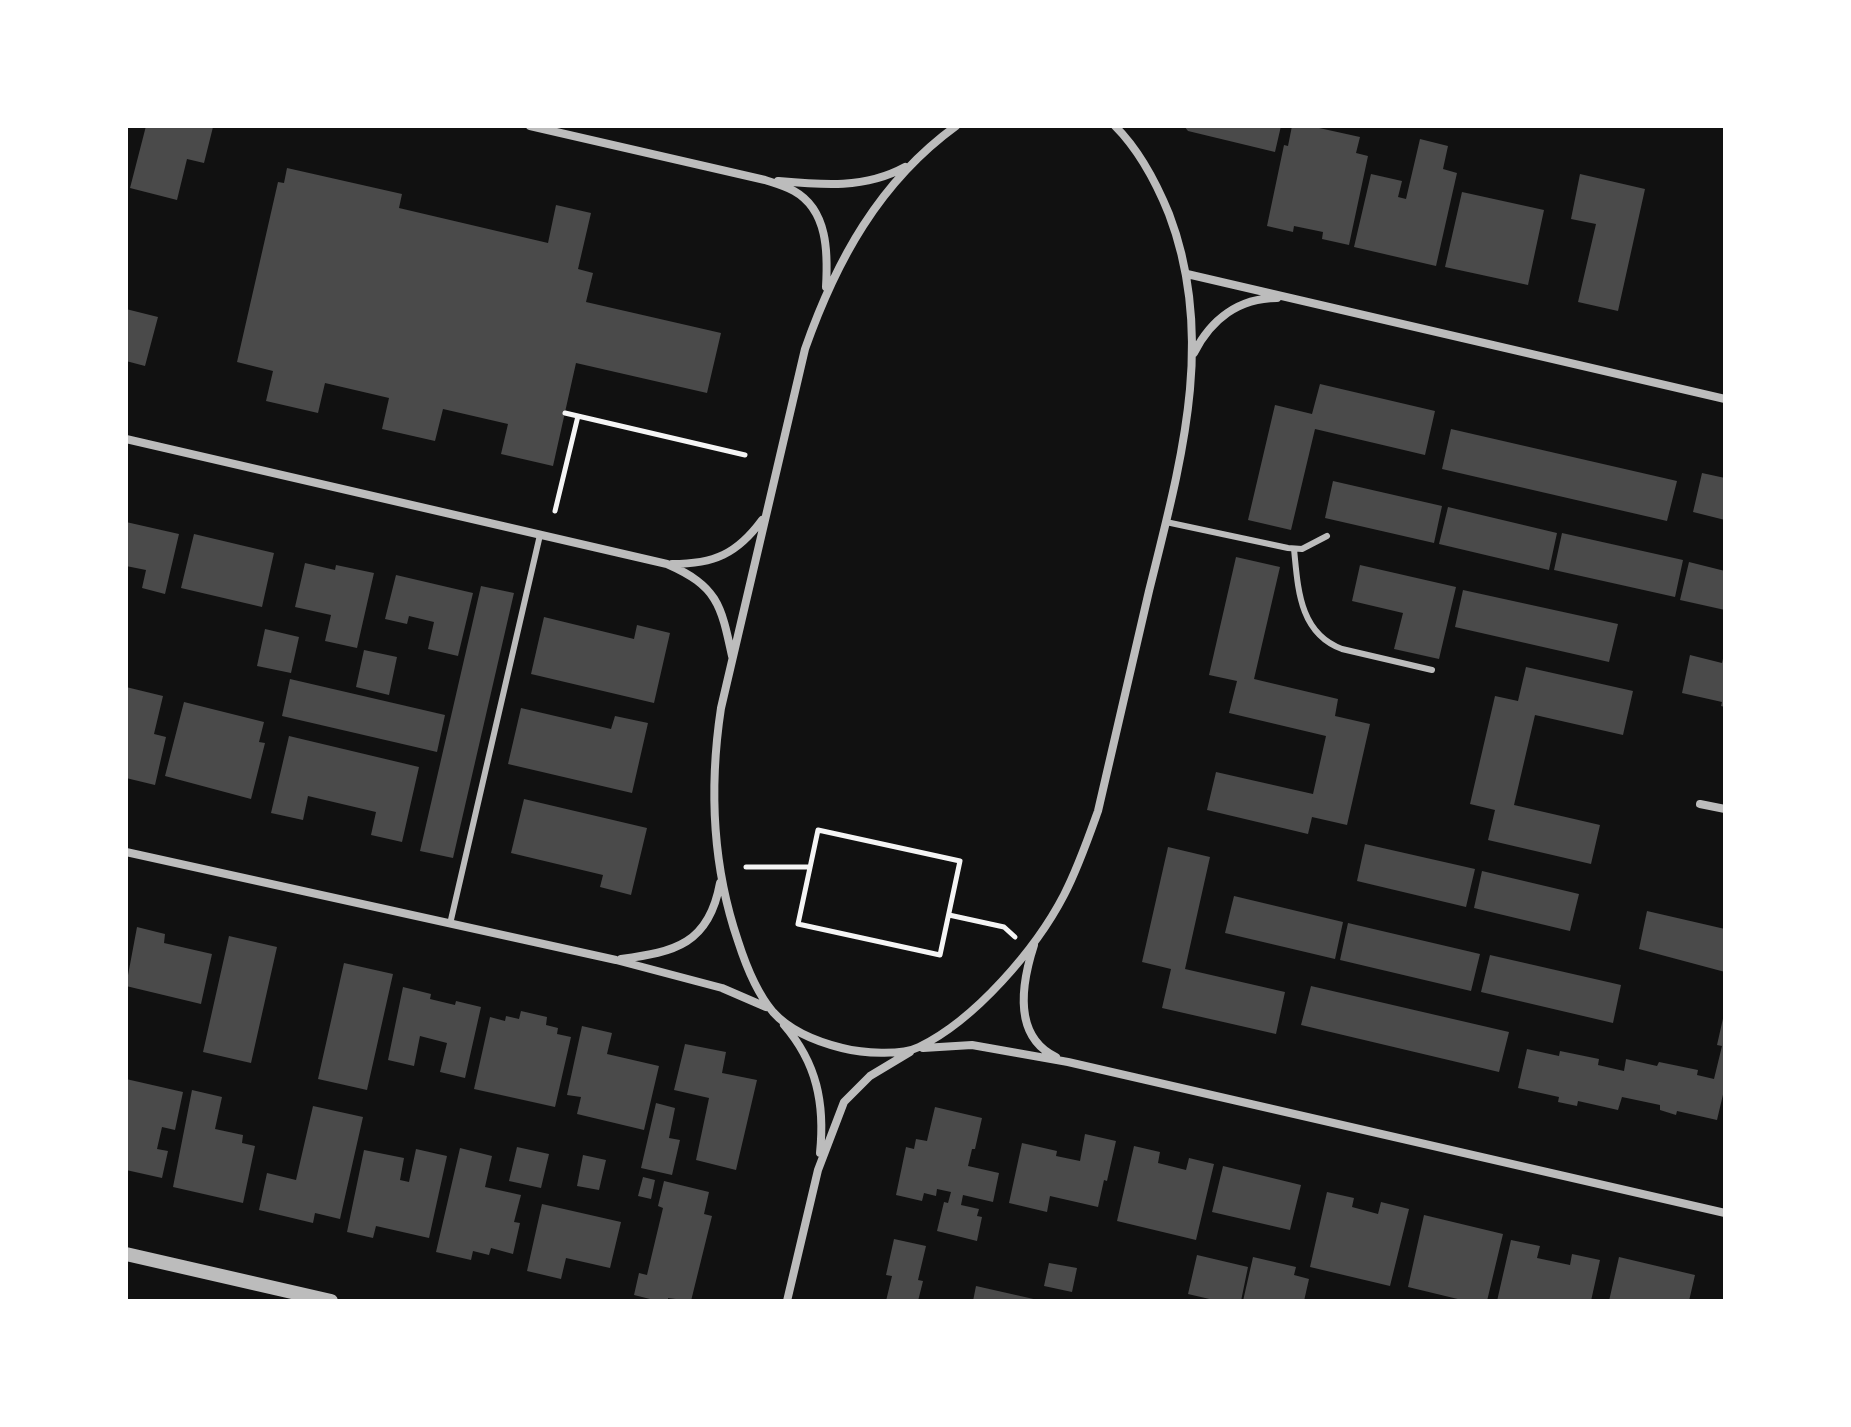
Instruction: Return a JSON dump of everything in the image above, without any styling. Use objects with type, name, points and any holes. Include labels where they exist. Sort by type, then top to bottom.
[{"type":"street","points":[[530,126],[765,180],[796,192],[809,203],[826,241],[826,290]]},
{"type":"street","points":[[818,1170],[822,1113],[816,1077],[804,1052],[751,976],[721,877],[715,832],[714,750],[732,658],[805,349],[826,290],[875,205],[909,165],[956,126]]},
{"type":"street","points":[[787,1301],[818,1170],[844,1102],[870,1076],[957,1022],[987,995],[1028,949],[1064,896],[1098,811],[1182,449],[1193,356],[1193,313],[1187,274],[1175,231],[1146,165],[1115,126]]},
{"type":"street","points":[[765,180],[857,183],[877,180],[909,165]]},
{"type":"street","points":[[1187,274],[1725,399]]},
{"type":"street","points":[[1193,356],[1207,331],[1232,309],[1261,299],[1302,301]]},
{"type":"street","points":[[126,439],[667,564],[690,574],[705,585],[714,598],[722,613],[732,658]]},
{"type":"street","points":[[667,564],[705,562],[737,549],[766,514]]},
{"type":"street","points":[[1700,804],[1725,809]]},
{"type":"street","points":[[126,852],[616,960],[722,988],[760,1002],[812,1039],[849,1050],[876,1053],[938,1045],[972,1045],[1068,1062],[1725,1213]]},
{"type":"street","points":[[616,960],[666,953],[686,943],[710,913],[721,877]]},
{"type":"street","points":[[1035,939],[1023,995],[1026,1023],[1041,1047],[1068,1062]]},
{"type":"street","points":[[126,1254],[331,1301]]},
{"type":"lane","points":[[1166,522],[1294,549],[1314,544],[1327,536]]},
{"type":"lane","points":[[450,924],[540,535]]},
{"type":"lane","points":[[1294,549],[1300,600],[1316,634],[1328,644],[1342,649],[1432,670]]},
{"type":"path","points":[[565,413],[745,455]]},
{"type":"path","points":[[555,511],[578,416]]},
{"type":"path","points":[[818,830],[960,861],[949,915],[940,955],[798,924],[818,830]]},
{"type":"path","points":[[746,867],[810,867]]},
{"type":"path","points":[[949,915],[1004,927],[1028,949]]},
{"type":"building","points":[[146,126],[213,127],[204,163],[187,159],[177,200],[130,188]]},
{"type":"building","points":[[1184,126],[1281,126],[1275,152],[1188,131]]},
{"type":"building","points":[[1292,126],[1310,126],[1360,137],[1356,153],[1368,156],[1349,245],[1322,239],[1323,232],[1294,226],[1293,232],[1267,226],[1284,145],[1288,146]]},
{"type":"building","points":[[1420,139],[1448,146],[1443,169],[1457,173],[1436,266],[1354,247],[1371,174],[1402,181],[1398,197],[1406,199]]},
{"type":"building","points":[[287,168],[402,194],[399,208],[548,243],[556,205],[591,213],[578,269],[593,273],[586,302],[721,333],[707,393],[576,363],[553,466],[501,454],[508,424],[443,409],[435,441],[382,429],[389,398],[325,383],[318,413],[266,401],[273,371],[237,362],[278,182],[284,183]]},
{"type":"building","points":[[1580,174],[1645,189],[1618,311],[1578,302],[1596,224],[1571,219]]},
{"type":"building","points":[[1462,192],[1544,210],[1528,285],[1445,267]]},
{"type":"building","points":[[126,309],[158,317],[145,366],[126,361]]},
{"type":"building","points":[[1320,384],[1435,411],[1425,455],[1315,429],[1291,530],[1248,520],[1275,405],[1312,414]]},
{"type":"building","points":[[1451,429],[1677,481],[1667,521],[1442,469]]},
{"type":"building","points":[[1702,473],[1725,478],[1725,520],[1693,512]]},
{"type":"building","points":[[1333,481],[1442,506],[1434,543],[1325,518]]},
{"type":"building","points":[[1448,507],[1557,533],[1549,570],[1439,544]]},
{"type":"building","points":[[126,522],[179,534],[165,594],[142,588],[146,570],[126,566]]},
{"type":"building","points":[[1562,533],[1683,560],[1675,597],[1554,570]]},
{"type":"building","points":[[194,534],[274,553],[262,607],[181,588]]},
{"type":"building","points":[[1236,557],[1280,567],[1254,679],[1338,699],[1335,716],[1370,724],[1347,825],[1312,817],[1308,834],[1207,810],[1216,772],[1313,794],[1326,736],[1229,713],[1237,681],[1209,675]]},
{"type":"building","points":[[1689,562],[1725,571],[1725,610],[1680,600]]},
{"type":"building","points":[[305,563],[335,570],[336,565],[374,573],[357,648],[325,641],[331,615],[295,607]]},
{"type":"building","points":[[1360,565],[1456,587],[1439,659],[1394,649],[1403,613],[1352,601]]},
{"type":"building","points":[[396,575],[473,593],[458,656],[428,649],[434,622],[409,616],[407,624],[385,619]]},
{"type":"building","points":[[481,586],[514,593],[453,858],[420,851]]},
{"type":"building","points":[[1463,590],[1618,624],[1609,662],[1455,627]]},
{"type":"building","points":[[544,617],[634,639],[637,625],[670,633],[654,703],[531,674]]},
{"type":"building","points":[[265,629],[299,637],[291,673],[257,666]]},
{"type":"building","points":[[364,650],[397,657],[389,695],[356,687]]},
{"type":"building","points":[[1724,654],[1725,707],[1721,706],[1722,702],[1682,693],[1690,655],[1722,663]]},
{"type":"building","points":[[1526,667],[1633,691],[1623,735],[1535,715],[1514,805],[1600,825],[1591,864],[1488,840],[1495,810],[1470,804],[1495,696],[1518,701]]},
{"type":"building","points":[[290,679],[445,715],[437,752],[282,716]]},
{"type":"building","points":[[126,687],[163,696],[154,734],[166,737],[155,785],[126,778]]},
{"type":"building","points":[[184,702],[264,722],[259,742],[265,743],[251,799],[165,776]]},
{"type":"building","points":[[521,708],[611,729],[615,716],[648,723],[632,793],[508,764]]},
{"type":"building","points":[[289,736],[419,767],[402,842],[371,835],[376,812],[308,796],[303,820],[271,813]]},
{"type":"building","points":[[524,799],[647,828],[631,895],[600,887],[603,875],[511,853]]},
{"type":"building","points":[[1365,844],[1475,869],[1466,907],[1357,881]]},
{"type":"building","points":[[1168,847],[1210,857],[1185,969],[1285,992],[1276,1034],[1162,1008],[1171,969],[1142,962]]},
{"type":"building","points":[[1482,871],[1579,894],[1570,931],[1474,908]]},
{"type":"building","points":[[1234,896],[1343,922],[1335,959],[1225,933]]},
{"type":"building","points":[[1647,911],[1725,929],[1725,972],[1639,949]]},
{"type":"building","points":[[1348,923],[1480,954],[1471,991],[1340,960]]},
{"type":"building","points":[[137,927],[165,934],[164,943],[212,954],[201,1004],[126,986]]},
{"type":"building","points":[[229,936],[277,947],[251,1063],[203,1052]]},
{"type":"building","points":[[1490,955],[1621,985],[1613,1023],[1481,992]]},
{"type":"building","points":[[344,963],[393,974],[367,1090],[318,1079]]},
{"type":"building","points":[[1311,986],[1509,1032],[1499,1072],[1301,1025]]},
{"type":"building","points":[[403,987],[431,994],[430,999],[481,1007],[465,1078],[440,1072],[447,1043],[420,1036],[414,1066],[388,1060]]},
{"type":"building","points":[[521,1011],[547,1017],[546,1025],[558,1028],[557,1034],[571,1037],[555,1107],[474,1089],[490,1017],[505,1021],[506,1016],[519,1019]]},
{"type":"building","points":[[1724,1014],[1725,1086],[1717,1120],[1677,1111],[1676,1115],[1660,1110],[1660,1105],[1622,1097],[1618,1110],[1578,1101],[1577,1106],[1558,1102],[1559,1097],[1518,1088],[1527,1049],[1559,1056],[1560,1051],[1599,1059],[1598,1065],[1624,1071],[1626,1059],[1657,1066],[1659,1062],[1698,1070],[1697,1075],[1714,1079],[1722,1046],[1717,1045]]},
{"type":"building","points":[[582,1026],[612,1033],[607,1054],[659,1066],[644,1130],[577,1114],[581,1097],[567,1095]]},
{"type":"building","points":[[685,1044],[726,1052],[722,1073],[757,1080],[736,1170],[696,1160],[709,1098],[674,1090]]},
{"type":"building","points":[[126,1079],[183,1092],[175,1130],[162,1127],[157,1149],[168,1151],[162,1178],[126,1170]]},
{"type":"building","points":[[192,1090],[222,1097],[215,1129],[243,1135],[242,1143],[255,1146],[243,1203],[173,1187]]},
{"type":"building","points":[[656,1103],[675,1108],[669,1138],[680,1140],[672,1175],[641,1168]]},
{"type":"building","points":[[313,1106],[363,1117],[340,1219],[315,1213],[313,1223],[259,1210],[267,1173],[296,1180]]},
{"type":"building","points":[[935,1107],[982,1118],[968,1166],[999,1173],[993,1202],[963,1195],[961,1205],[979,1209],[977,1216],[982,1217],[977,1241],[937,1231],[944,1202],[948,1203],[951,1192],[937,1189],[936,1196],[924,1193],[922,1201],[896,1195],[906,1147],[914,1149],[916,1139],[927,1141]]},
{"type":"building","points":[[1085,1134],[1116,1141],[1098,1207],[1050,1196],[1047,1212],[1009,1203],[1022,1143],[1057,1151],[1056,1156],[1080,1161]]},
{"type":"building","points":[[1134,1146],[1160,1152],[1158,1163],[1186,1170],[1189,1158],[1214,1164],[1196,1240],[1117,1221]]},
{"type":"building","points":[[517,1147],[549,1154],[541,1188],[509,1181]]},
{"type":"building","points":[[460,1148],[492,1156],[485,1187],[521,1195],[514,1222],[520,1223],[513,1254],[491,1248],[489,1255],[473,1251],[471,1260],[436,1252]]},
{"type":"building","points":[[416,1149],[447,1156],[429,1238],[376,1226],[373,1238],[347,1232],[364,1150],[404,1158],[400,1180],[409,1182]]},
{"type":"building","points":[[583,1155],[606,1160],[599,1190],[577,1186]]},
{"type":"building","points":[[1223,1166],[1301,1185],[1290,1230],[1212,1212]]},
{"type":"building","points":[[643,1177],[655,1180],[651,1199],[638,1196]]},
{"type":"building","points":[[664,1181],[709,1192],[704,1214],[712,1216],[691,1301],[668,1298],[668,1301],[658,1301],[634,1295],[639,1273],[647,1275],[663,1208],[658,1206]]},
{"type":"building","points":[[1327,1192],[1354,1198],[1352,1207],[1378,1214],[1381,1202],[1409,1209],[1390,1286],[1310,1267]]},
{"type":"building","points":[[542,1204],[621,1222],[610,1268],[566,1258],[561,1279],[527,1271]]},
{"type":"building","points":[[1424,1215],[1503,1234],[1487,1301],[1466,1301],[1408,1287]]},
{"type":"building","points":[[894,1239],[926,1246],[918,1280],[923,1281],[918,1301],[886,1301],[892,1276],[886,1275]]},
{"type":"building","points":[[1511,1240],[1540,1246],[1537,1258],[1570,1265],[1572,1254],[1600,1260],[1591,1301],[1497,1301]]},
{"type":"building","points":[[1197,1255],[1248,1267],[1241,1301],[1218,1301],[1188,1294]]},
{"type":"building","points":[[1253,1257],[1296,1267],[1294,1275],[1309,1279],[1304,1301],[1243,1301]]},
{"type":"building","points":[[1619,1257],[1695,1275],[1689,1301],[1609,1301]]},
{"type":"building","points":[[1049,1263],[1077,1268],[1072,1292],[1044,1286]]},
{"type":"building","points":[[976,1286],[1038,1300],[1038,1301],[973,1301]]}]
